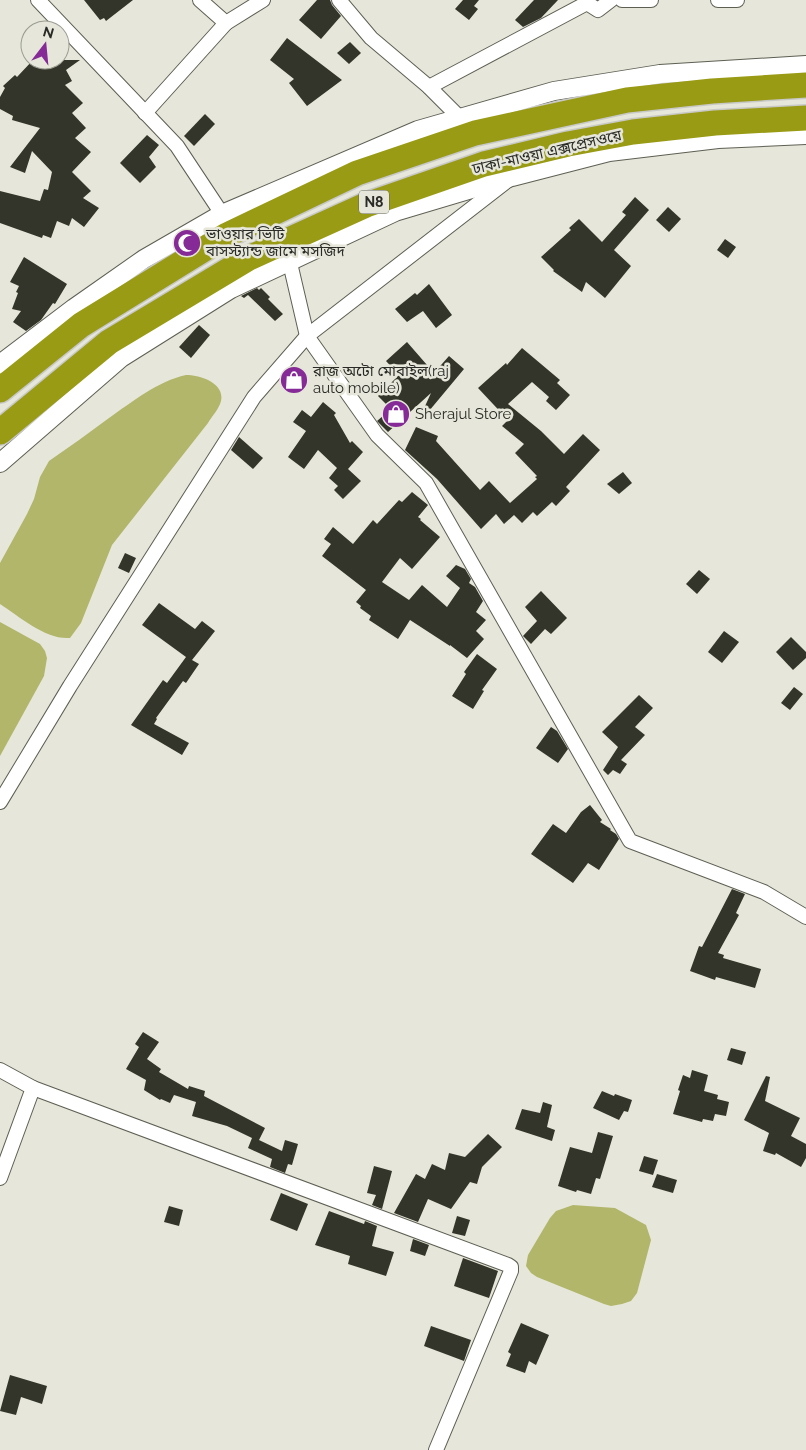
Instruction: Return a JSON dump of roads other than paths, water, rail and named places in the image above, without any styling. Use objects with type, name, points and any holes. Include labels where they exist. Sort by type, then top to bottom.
[{"type":"highway","name":"N8","points":[[0,390],[81,326],[227,235],[357,173],[482,131],[627,100],[712,91],[806,85]]},
{"type":"highway","name":"ঢাকা-মাওয়া এক্সপ্রেসওয়ে","points":[[0,432],[109,342],[249,258],[366,205],[484,164],[568,144],[633,132],[806,118]]},
{"type":"street","points":[[38,0],[177,146],[222,214]]},
{"type":"street","points":[[200,0],[226,22]]},
{"type":"street","points":[[145,113],[226,22],[263,0]]},
{"type":"street","points":[[339,0],[371,38],[429,87],[459,117]]},
{"type":"street","points":[[429,87],[587,2],[598,10],[611,0]]},
{"type":"street","points":[[622,0],[651,0]]},
{"type":"street","points":[[718,0],[738,0]]},
{"type":"street","points":[[0,364],[74,308],[144,259],[222,214],[418,130],[554,92],[660,74],[806,66]]},
{"type":"street","points":[[0,462],[121,358],[231,289],[290,263],[395,212],[512,177],[609,152],[718,139],[806,135]]},
{"type":"street","points":[[0,802],[70,686],[254,397],[307,336],[512,177]]},
{"type":"street","points":[[290,263],[307,336],[377,434],[426,483],[630,841],[764,892],[806,917]]},
{"type":"street","points":[[0,1070],[33,1088],[511,1267],[511,1271],[436,1450]]},
{"type":"street","points":[[0,1178],[33,1088]]},
{"type":"place","name":"ভাওয়ার ভিটি বাসস্ট্যান্ড জামে মসজিদ","points":[[187,243]]},
{"type":"place","name":"রাজ অটো মোবাইল(raj auto mobile)","points":[[294,380]]},
{"type":"place","name":"Sherajul Store","points":[[396,414]]}]
